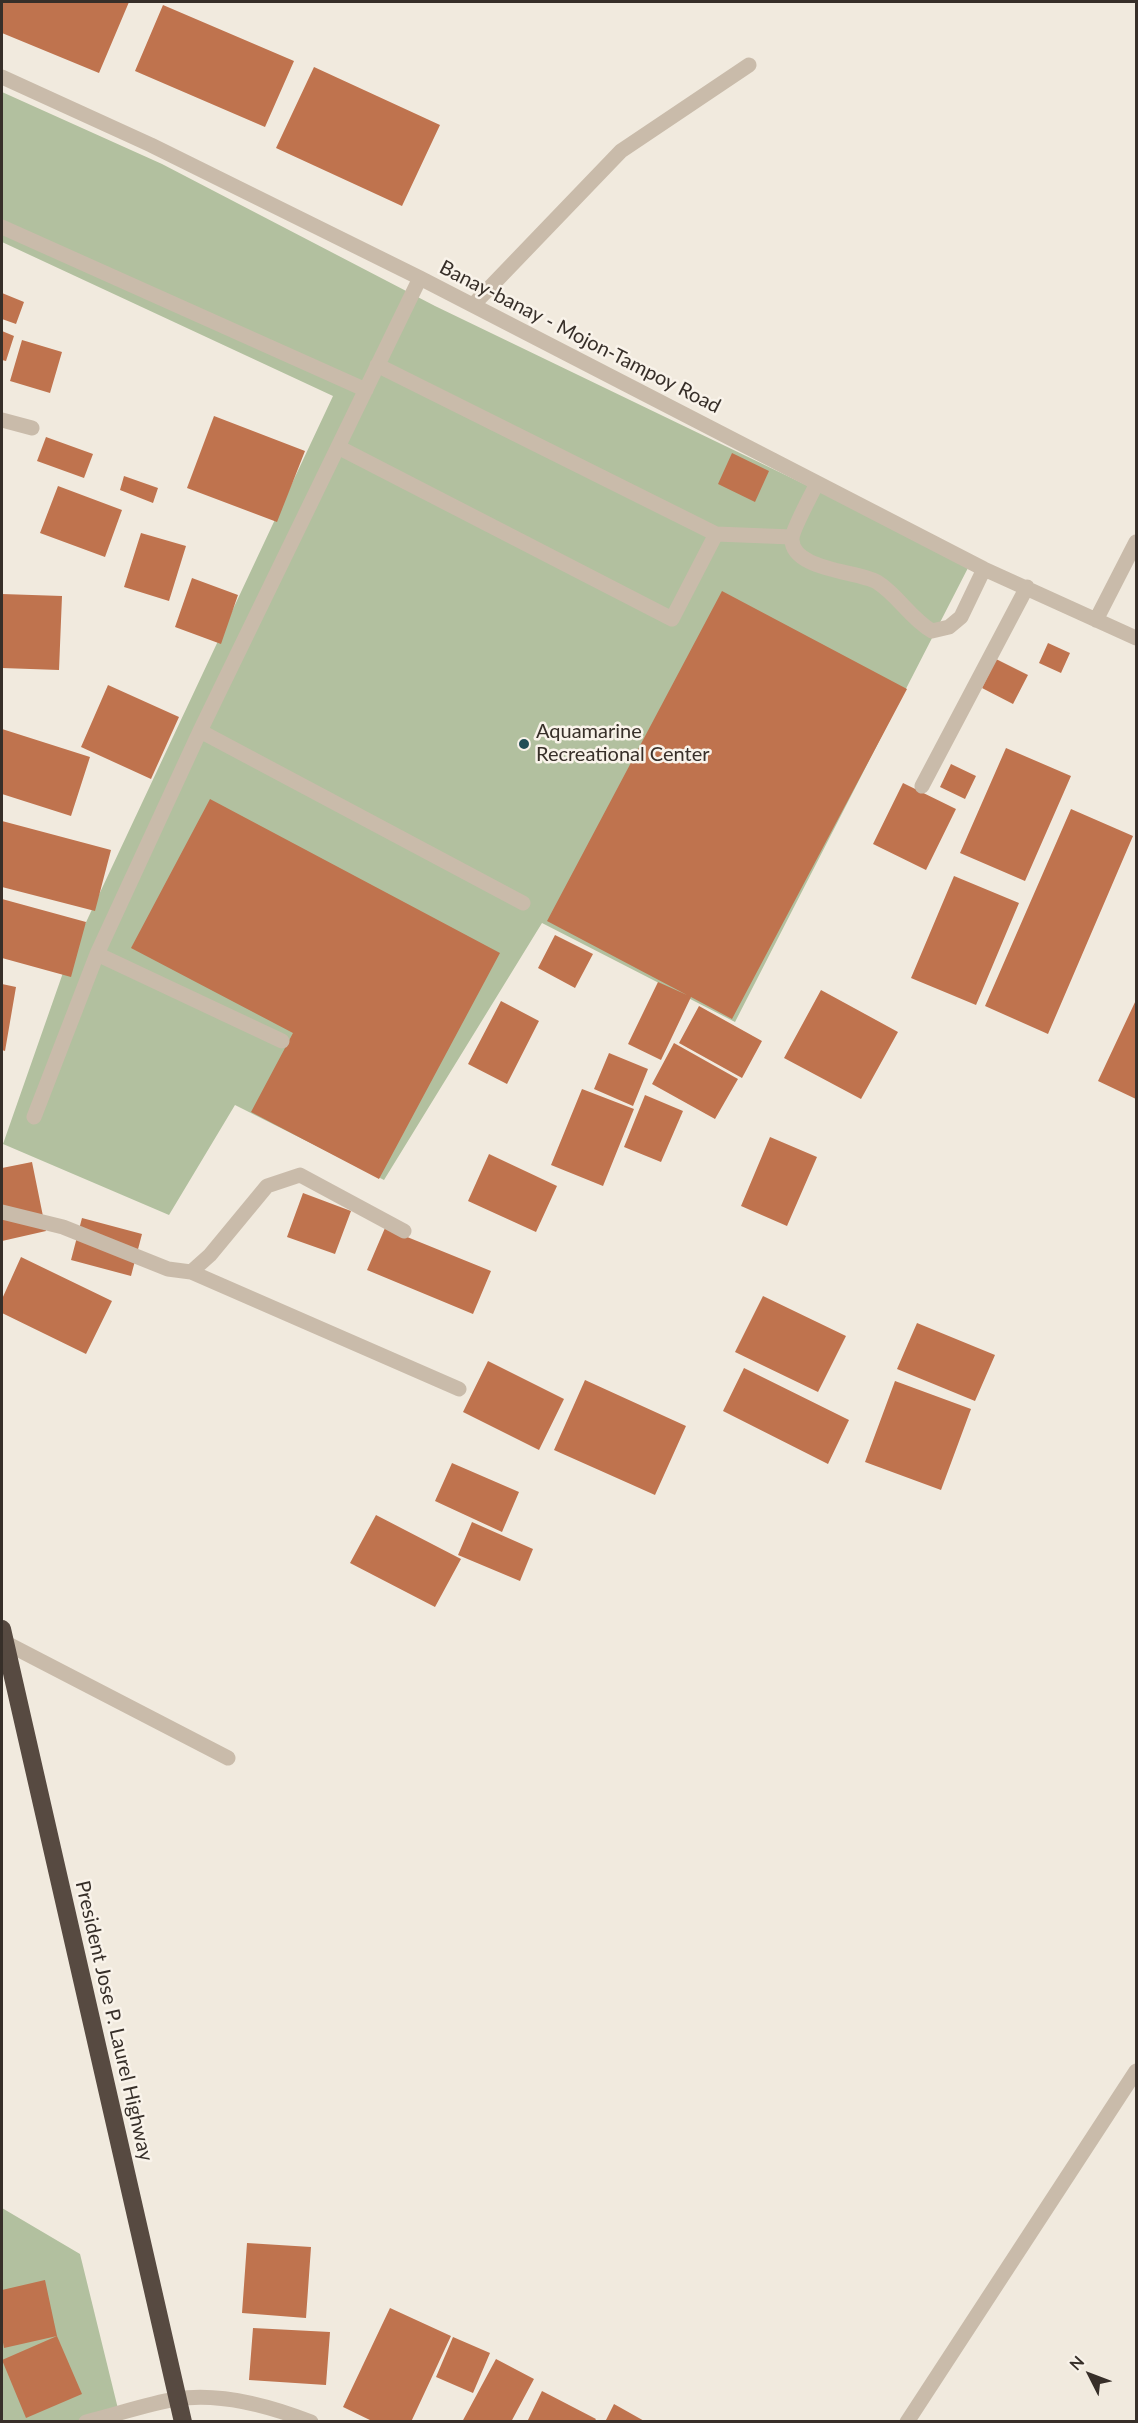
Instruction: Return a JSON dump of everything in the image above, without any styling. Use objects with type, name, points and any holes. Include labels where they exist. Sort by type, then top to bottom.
[{"type":"highway","name":"President Jose P. Laurel Highway","points":[[3,1635],[183,2421]]},
{"type":"street","points":[[473,305],[621,151],[749,65]]},
{"type":"street","name":"Banay-banay - Mojon-Tampoy Road","points":[[2,77],[151,144],[473,305],[984,569],[1137,638]]},
{"type":"street","points":[[2,227],[366,390]]},
{"type":"street","points":[[34,1117],[97,954],[200,731],[420,278]]},
{"type":"street","points":[[377,365],[716,534],[792,537]]},
{"type":"street","points":[[2,420],[32,428]]},
{"type":"street","points":[[338,447],[672,619],[716,534]]},
{"type":"street","points":[[817,483],[792,537],[795,549],[818,566],[862,575],[878,583],[923,626],[932,631],[949,627],[961,617],[984,569]]},
{"type":"street","points":[[1096,620],[1137,542]]},
{"type":"street","points":[[922,786],[1027,587]]},
{"type":"street","points":[[200,731],[523,903]]},
{"type":"street","points":[[97,954],[282,1041]]},
{"type":"street","points":[[191,1272],[210,1255],[267,1186],[300,1175],[404,1231]]},
{"type":"street","points":[[2,1212],[63,1227],[168,1269],[191,1272],[459,1389]]},
{"type":"street","points":[[3,1635],[228,1758]]},
{"type":"street","points":[[907,2421],[1137,2071]]},
{"type":"street","points":[[86,2421],[177,2399],[225,2399],[274,2408],[311,2421]]},
{"type":"green space","name":"Aquamarine Recreational Center","points":[[2,92],[162,164],[435,306],[970,564],[735,1022],[542,923],[384,1180],[235,1105],[169,1215],[3,1144],[65,967],[333,396],[2,242]]},
{"type":"green space","points":[[2,2208],[80,2254],[121,2421],[2,2421]]},
{"type":"building","points":[[2,2],[129,2],[99,73],[2,33]]},
{"type":"building","points":[[163,5],[294,61],[265,127],[135,71]]},
{"type":"building","points":[[314,67],[440,125],[402,206],[276,148]]},
{"type":"building","points":[[2,293],[24,302],[16,324],[2,319]]},
{"type":"building","points":[[2,331],[14,336],[6,361],[2,360]]},
{"type":"building","points":[[22,340],[62,352],[50,393],[10,381]]},
{"type":"building","points":[[214,416],[305,451],[277,522],[187,488]]},
{"type":"building","points":[[46,437],[93,454],[84,478],[37,461]]},
{"type":"building","points":[[732,453],[769,471],[755,502],[718,484]]},
{"type":"building","points":[[124,476],[158,488],[153,503],[120,490]]},
{"type":"building","points":[[58,486],[122,510],[105,557],[40,533]]},
{"type":"building","points":[[141,533],[186,546],[169,601],[124,587]]},
{"type":"building","points":[[192,578],[238,595],[221,644],[175,627]]},
{"type":"building","points":[[722,591],[907,689],[732,1019],[691,997],[661,1060],[628,1044],[658,982],[687,995],[547,921]]},
{"type":"building","points":[[2,594],[62,596],[59,670],[2,668]]},
{"type":"building","points":[[1048,643],[1070,653],[1061,673],[1039,663]]},
{"type":"building","points":[[996,659],[1028,675],[1013,704],[982,688]]},
{"type":"building","points":[[108,685],[179,717],[151,779],[81,747]]},
{"type":"building","points":[[2,729],[90,757],[71,816],[2,794]]},
{"type":"building","points":[[1006,748],[1071,776],[1025,881],[960,853]]},
{"type":"building","points":[[951,764],[976,776],[965,799],[940,787]]},
{"type":"building","points":[[903,783],[956,809],[926,870],[873,844]]},
{"type":"building","points":[[210,799],[500,953],[379,1179],[251,1112],[293,1033],[131,948]]},
{"type":"building","points":[[1071,809],[1133,836],[1048,1034],[985,1006]]},
{"type":"building","points":[[2,821],[111,850],[95,911],[2,887]]},
{"type":"building","points":[[954,876],[1019,903],[976,1005],[911,978]]},
{"type":"building","points":[[2,899],[86,922],[71,977],[2,958]]},
{"type":"building","points":[[555,935],[593,954],[575,988],[538,968]]},
{"type":"building","points":[[2,984],[16,987],[5,1051],[2,1050]]},
{"type":"building","points":[[821,990],[898,1032],[861,1099],[784,1058]]},
{"type":"building","points":[[1136,1000],[1136,1099],[1098,1081]]},
{"type":"building","points":[[501,1001],[539,1021],[507,1084],[468,1064]]},
{"type":"building","points":[[699,1006],[762,1041],[742,1078],[679,1043]]},
{"type":"building","points":[[674,1043],[738,1079],[715,1119],[652,1084]]},
{"type":"building","points":[[609,1053],[648,1069],[633,1106],[594,1089]]},
{"type":"building","points":[[582,1089],[634,1109],[603,1186],[551,1165]]},
{"type":"building","points":[[645,1095],[683,1111],[661,1162],[624,1147]]},
{"type":"building","points":[[770,1137],[817,1157],[787,1226],[741,1206]]},
{"type":"building","points":[[489,1154],[557,1186],[536,1232],[468,1201]]},
{"type":"building","points":[[32,1162],[46,1231],[2,1241],[2,1168]]},
{"type":"building","points":[[303,1193],[351,1211],[335,1254],[287,1237]]},
{"type":"building","points":[[82,1218],[142,1234],[131,1276],[71,1260]]},
{"type":"building","points":[[385,1228],[491,1271],[473,1314],[367,1270]]},
{"type":"building","points":[[21,1257],[112,1301],[86,1354],[2,1313],[2,1299]]},
{"type":"building","points":[[763,1296],[846,1336],[818,1392],[735,1352]]},
{"type":"building","points":[[917,1323],[995,1355],[975,1401],[897,1369]]},
{"type":"building","points":[[488,1361],[564,1399],[539,1450],[463,1412]]},
{"type":"building","points":[[744,1368],[849,1420],[828,1464],[723,1411]]},
{"type":"building","points":[[585,1380],[686,1426],[655,1495],[554,1450]]},
{"type":"building","points":[[895,1381],[971,1409],[941,1490],[865,1462]]},
{"type":"building","points":[[452,1463],[519,1492],[502,1532],[435,1501]]},
{"type":"building","points":[[376,1515],[461,1559],[435,1607],[350,1563]]},
{"type":"building","points":[[472,1522],[533,1549],[520,1581],[458,1555]]},
{"type":"building","points":[[247,2243],[311,2247],[306,2318],[242,2313]]},
{"type":"building","points":[[45,2280],[57,2336],[4,2348],[2,2290]]},
{"type":"building","points":[[390,2308],[451,2336],[411,2422],[374,2422],[343,2407]]},
{"type":"building","points":[[253,2328],[330,2332],[326,2385],[249,2380]]},
{"type":"building","points":[[57,2336],[82,2394],[26,2418],[2,2360]]},
{"type":"building","points":[[453,2337],[490,2353],[473,2393],[436,2377]]},
{"type":"building","points":[[496,2359],[534,2379],[511,2422],[462,2422]]},
{"type":"building","points":[[542,2391],[596,2419],[594,2422],[527,2422]]},
{"type":"building","points":[[614,2404],[646,2422],[605,2422]]},
{"type":"place","name":"Aquamarine Recreational Center","points":[[524,744]]}]
